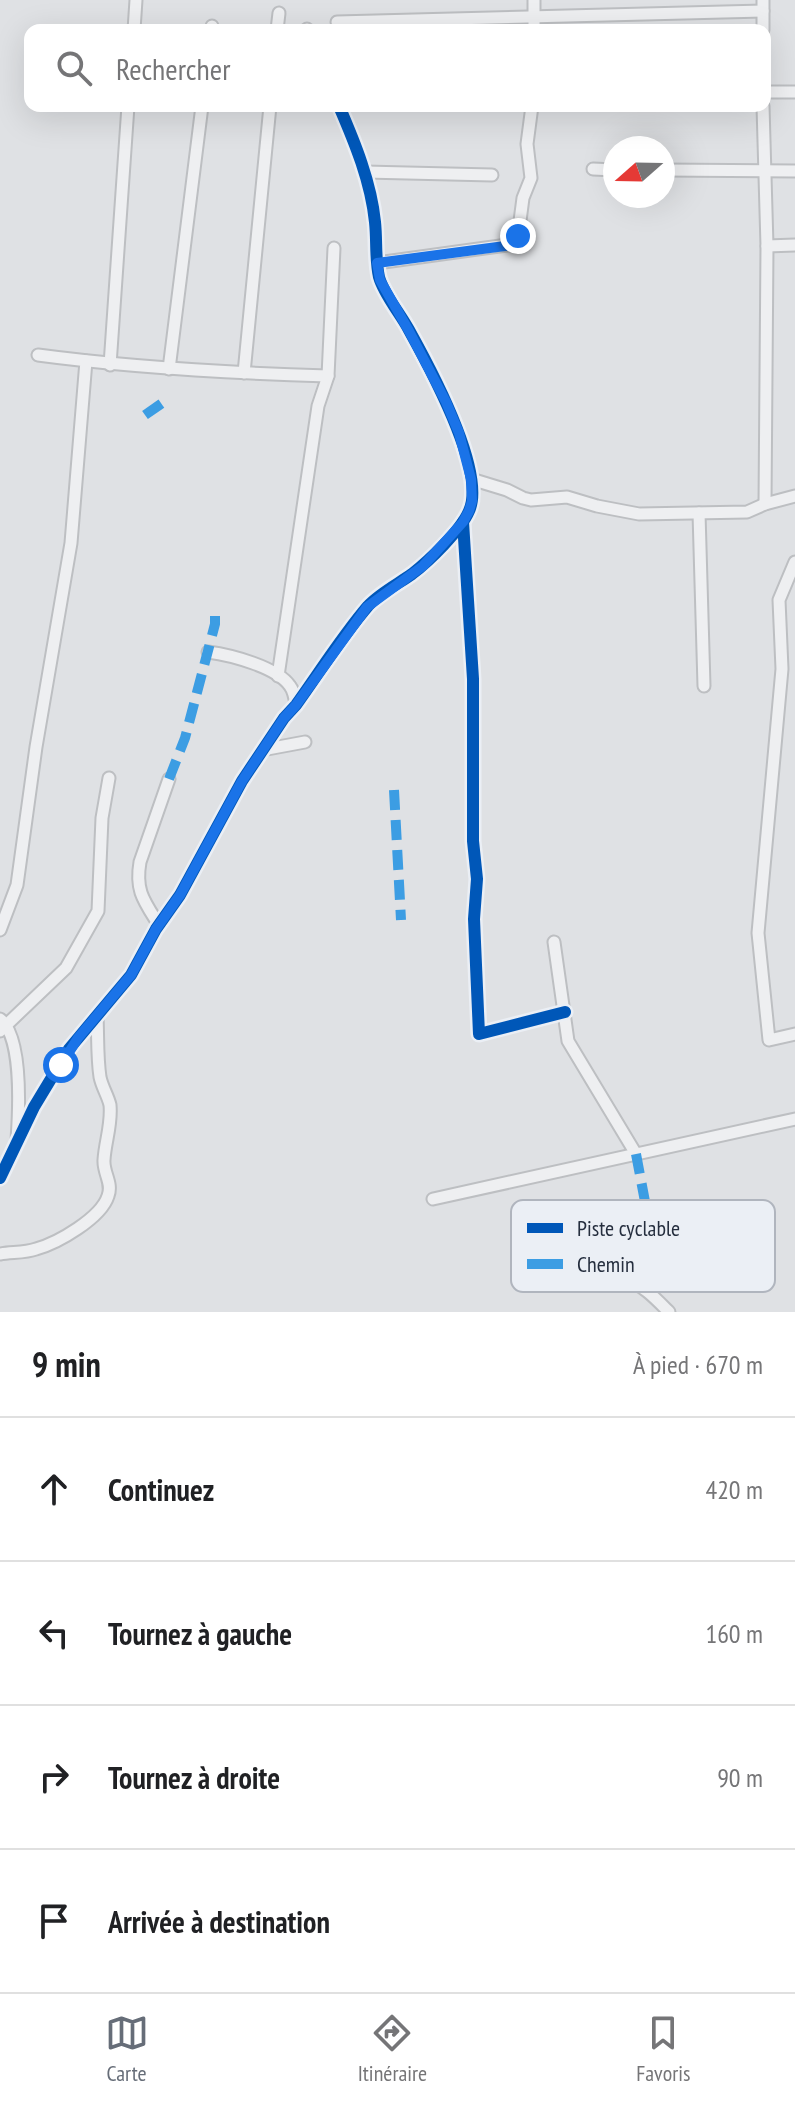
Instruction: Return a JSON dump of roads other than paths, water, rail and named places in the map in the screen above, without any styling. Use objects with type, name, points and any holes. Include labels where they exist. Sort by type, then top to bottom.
[{"type":"street","points":[[134,24],[136,0]]},
{"type":"street","points":[[534,0],[534,24]]},
{"type":"street","points":[[337,22],[534,24],[763,5]]},
{"type":"street","points":[[278,24],[279,13]]},
{"type":"street","points":[[771,92],[795,92]]},
{"type":"street","points":[[110,365],[128,112]]},
{"type":"street","points":[[169,369],[201,112]]},
{"type":"street","points":[[244,373],[269,112]]},
{"type":"street","points":[[0,1178],[34,1107],[69,1049],[131,975],[180,895],[242,781],[284,718],[367,607],[423,566],[463,522],[469,511],[471,479],[459,433],[446,402],[380,280],[375,221],[365,172],[341,112]]},
{"type":"street","points":[[377,263],[514,244],[523,198],[531,178],[527,144],[531,112]]},
{"type":"street","points":[[763,112],[767,246],[765,504]]},
{"type":"street","points":[[593,169],[603,169]]},
{"type":"street","points":[[675,170],[795,171]]},
{"type":"street","points":[[365,172],[492,175]]},
{"type":"street","points":[[767,246],[795,245]]},
{"type":"street","points":[[278,676],[318,406],[328,376],[334,248]]},
{"type":"street","points":[[38,355],[110,365],[328,376]]},
{"type":"street","points":[[0,930],[17,885],[36,747],[71,543],[86,361]]},
{"type":"street","points":[[471,479],[531,500],[567,497],[639,514],[747,512],[795,496]]},
{"type":"street","points":[[699,513],[704,686]]},
{"type":"street","points":[[463,522],[473,679],[473,841],[477,879],[474,919],[479,1034],[565,1012]]},
{"type":"street","points":[[795,562],[779,600],[782,669],[758,933],[769,1040],[795,1034]]},
{"type":"street","points":[[208,652],[249,661],[278,676],[293,689],[296,705]]},
{"type":"street","points":[[262,750],[305,742]]},
{"type":"street","points":[[17,1144],[18,1092],[14,1041],[2,1025],[66,968],[98,911],[102,818],[109,778]]},
{"type":"street","points":[[159,925],[142,897],[138,876],[169,779]]},
{"type":"street","points":[[554,942],[568,1041],[636,1154]]},
{"type":"street","points":[[0,1254],[36,1249],[61,1239],[90,1218],[109,1194],[104,1161],[110,1104],[99,1073],[97,1016]]},
{"type":"street","points":[[433,1199],[795,1119]]},
{"type":"street","points":[[650,1292],[669,1312]]}]
